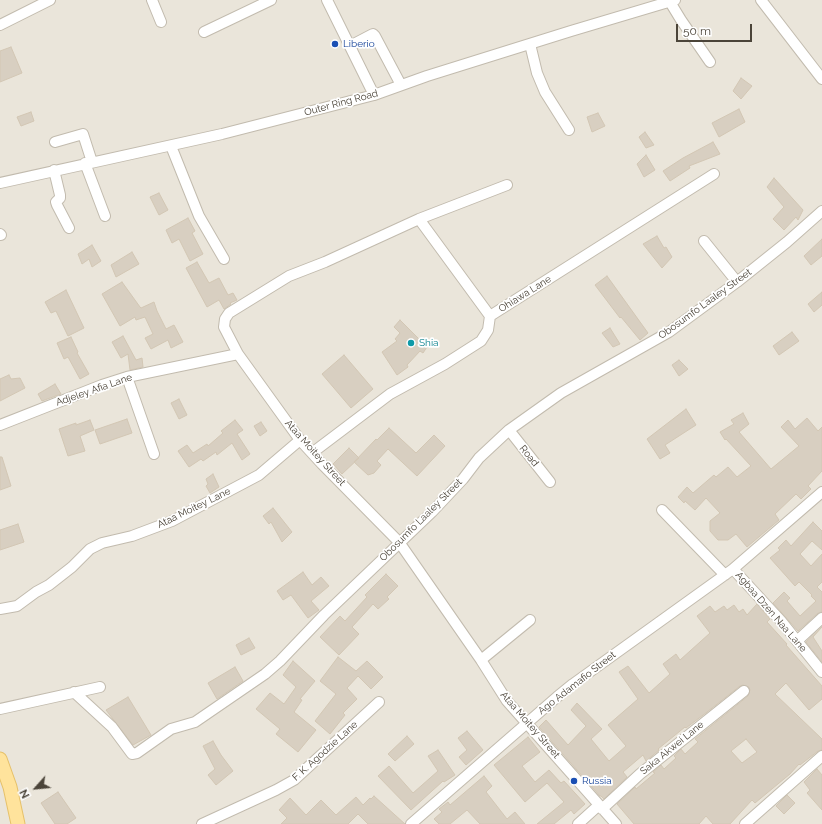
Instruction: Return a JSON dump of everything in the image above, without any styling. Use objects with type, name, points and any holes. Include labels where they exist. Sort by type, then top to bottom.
[{"type":"main road","points":[[0,759],[10,787],[18,824]]},
{"type":"street","points":[[0,25],[50,0]]},
{"type":"street","points":[[152,0],[162,22]]},
{"type":"street","points":[[204,32],[271,0]]},
{"type":"street","points":[[327,0],[374,95]]},
{"type":"street","points":[[761,0],[822,78]]},
{"type":"street","points":[[673,1],[680,20],[710,62]]},
{"type":"street","name":"Outer Ring Road","points":[[0,183],[222,134],[374,95],[530,44],[673,1]]},
{"type":"street","points":[[350,46],[373,34],[401,86]]},
{"type":"street","points":[[530,44],[539,80],[550,102],[569,130]]},
{"type":"street","points":[[55,142],[83,134],[88,163],[105,216]]},
{"type":"street","points":[[171,146],[199,216],[224,259]]},
{"type":"street","points":[[54,170],[60,195],[56,205],[69,228]]},
{"type":"street","name":"Ohiawa Lane","points":[[312,453],[390,394],[445,364],[481,341],[488,330],[490,316],[714,174]]},
{"type":"street","name":"Ataa Moitey Street","points":[[507,185],[419,219],[325,262],[289,276],[229,313],[225,319],[224,327],[238,354],[300,440],[399,542],[481,660],[507,701],[616,824]]},
{"type":"street","name":"Obosumfo Laaley Street","points":[[74,692],[112,726],[132,754],[137,753],[171,729],[195,722],[265,674],[280,661],[324,615],[432,512],[463,479],[479,458],[509,430],[561,393],[669,332],[737,282],[787,242],[822,211]]},
{"type":"street","points":[[419,219],[490,316]]},
{"type":"street","points":[[704,241],[737,282]]},
{"type":"street","name":"Adjeley Afia Lane","points":[[0,425],[102,385],[127,377],[238,354]]},
{"type":"street","points":[[127,377],[154,454]]},
{"type":"street","name":"Road","points":[[509,430],[550,482]]},
{"type":"street","name":"Ataa Moitey Lane","points":[[0,609],[17,606],[36,592],[49,585],[72,567],[90,549],[102,543],[132,536],[172,521],[258,475],[300,440]]},
{"type":"street","name":"Agbaa Dzen Naa Lane","points":[[822,492],[729,572],[797,641],[822,672]]},
{"type":"street","points":[[662,510],[729,572]]},
{"type":"street","name":"Ago Adamafio Street","points":[[411,824],[573,684],[729,572]]},
{"type":"street","points":[[797,641],[822,618]]},
{"type":"street","points":[[481,660],[530,620]]},
{"type":"street","points":[[0,708],[100,687]]},
{"type":"street","name":"Saka Akwei Lane","points":[[578,824],[744,691]]},
{"type":"street","name":"F. K. Agodzie Lane","points":[[202,824],[276,790],[294,780],[379,702]]},
{"type":"street","points":[[745,824],[822,756]]},
{"type":"shaded area","points":[[0,0],[822,0],[822,824],[0,824]]},
{"type":"building","points":[[11,47],[22,73],[0,82],[0,51]]},
{"type":"building","points":[[741,78],[752,86],[741,99],[733,91]]},
{"type":"building","points":[[739,109],[745,122],[719,137],[712,123]]},
{"type":"building","points":[[31,112],[34,121],[21,126],[17,117]]},
{"type":"building","points":[[598,113],[605,126],[592,132],[587,117]]},
{"type":"building","points":[[645,132],[654,145],[646,148],[639,137]]},
{"type":"building","points":[[713,142],[720,154],[689,166],[690,168],[670,181],[663,171],[683,158]]},
{"type":"building","points":[[646,155],[655,170],[644,177],[637,164]]},
{"type":"building","points":[[774,178],[803,210],[798,220],[796,217],[784,230],[773,219],[784,207],[767,187]]},
{"type":"building","points":[[159,193],[168,210],[159,215],[150,197]]},
{"type":"building","points":[[188,218],[195,231],[192,233],[203,254],[190,261],[179,239],[172,243],[166,230]]},
{"type":"building","points":[[657,236],[664,248],[666,247],[672,257],[662,268],[643,244]]},
{"type":"building","points":[[822,239],[822,256],[811,265],[804,256]]},
{"type":"building","points":[[92,245],[101,261],[92,267],[89,259],[82,264],[78,254]]},
{"type":"building","points":[[132,252],[139,264],[116,277],[111,265]]},
{"type":"building","points":[[197,262],[209,283],[219,278],[228,295],[233,293],[237,300],[230,303],[231,304],[224,309],[219,300],[207,307],[186,268]]},
{"type":"building","points":[[607,276],[648,333],[640,340],[621,317],[620,318],[595,285]]},
{"type":"building","points":[[122,282],[141,308],[154,302],[166,329],[174,325],[183,342],[171,348],[168,340],[151,349],[145,338],[153,334],[145,317],[136,320],[135,317],[120,326],[102,294]]},
{"type":"building","points":[[66,290],[84,328],[68,336],[56,311],[51,313],[45,302]]},
{"type":"building","points":[[822,292],[822,305],[814,312],[808,304]]},
{"type":"building","points":[[400,320],[427,347],[423,353],[420,351],[407,365],[408,367],[397,375],[382,352],[397,341],[395,339],[400,333],[394,327]]},
{"type":"building","points":[[610,328],[620,344],[613,347],[602,333]]},
{"type":"building","points":[[792,332],[799,341],[779,355],[773,346]]},
{"type":"building","points":[[123,336],[136,360],[142,358],[143,367],[130,370],[128,354],[121,358],[112,342]]},
{"type":"building","points":[[71,337],[78,352],[77,353],[89,374],[80,379],[68,357],[64,359],[57,343]]},
{"type":"building","points":[[344,355],[373,389],[351,408],[322,374]]},
{"type":"building","points":[[679,360],[688,369],[679,376],[672,365]]},
{"type":"building","points":[[9,375],[11,379],[20,378],[25,388],[0,401],[0,379]]},
{"type":"building","points":[[55,384],[61,394],[42,401],[38,394]]},
{"type":"building","points":[[179,399],[187,415],[179,419],[171,403]]},
{"type":"building","points":[[686,409],[696,425],[665,445],[670,453],[660,459],[647,439]]},
{"type":"building","points":[[743,413],[749,424],[739,432],[771,469],[799,446],[781,427],[788,420],[795,429],[807,418],[818,431],[822,427],[822,471],[808,486],[811,489],[801,499],[796,494],[775,514],[779,520],[747,547],[736,534],[728,540],[718,540],[710,531],[710,521],[720,513],[706,498],[695,510],[678,497],[687,487],[693,493],[714,475],[716,477],[728,467],[737,477],[751,466],[726,439],[725,440],[720,432],[734,424],[731,420]]},
{"type":"building","points":[[127,419],[132,433],[100,444],[95,430]]},
{"type":"building","points":[[90,420],[94,430],[80,436],[85,451],[68,456],[59,429]]},
{"type":"building","points":[[235,420],[243,430],[237,434],[250,454],[242,460],[232,443],[217,455],[216,452],[203,461],[201,459],[189,467],[178,451],[187,445],[193,453],[207,444],[208,446],[223,433],[221,431]]},
{"type":"building","points":[[261,422],[267,431],[260,436],[254,426]]},
{"type":"building","points":[[389,428],[416,453],[434,435],[445,446],[417,476],[388,449],[377,461],[381,465],[374,473],[368,475],[354,462]]},
{"type":"building","points":[[349,448],[359,458],[342,474],[333,464]]},
{"type":"building","points":[[0,457],[2,457],[11,486],[0,490]]},
{"type":"building","points":[[213,474],[219,487],[210,493],[206,486],[208,484],[206,479]]},
{"type":"building","points":[[273,508],[292,532],[282,542],[271,522],[269,524],[263,516]]},
{"type":"building","points":[[813,522],[822,531],[822,550],[812,541],[800,554],[811,566],[822,554],[822,582],[817,587],[822,592],[822,612],[818,613],[798,631],[773,603],[784,592],[790,598],[787,601],[800,616],[816,601],[799,582],[795,586],[770,558],[780,550],[778,548],[786,540],[791,546]]},
{"type":"building","points":[[18,524],[24,542],[0,550],[0,530]]},
{"type":"building","points":[[303,572],[312,585],[321,577],[329,586],[311,601],[319,610],[308,618],[291,595],[283,600],[277,591]]},
{"type":"building","points":[[386,574],[398,586],[387,597],[389,599],[378,609],[373,604],[352,627],[359,634],[339,655],[320,637],[340,616],[345,621],[367,597],[365,595]]},
{"type":"building","points":[[757,604],[770,619],[767,622],[822,686],[822,699],[809,710],[786,683],[775,694],[822,739],[822,750],[818,751],[800,765],[799,764],[790,774],[755,803],[752,800],[730,824],[713,824],[706,816],[699,824],[634,824],[617,804],[635,787],[636,789],[655,773],[653,772],[661,765],[664,769],[676,758],[674,756],[681,749],[685,754],[698,742],[695,739],[748,696],[750,690],[749,687],[743,685],[740,686],[686,728],[685,727],[646,761],[643,755],[623,772],[627,777],[604,799],[539,727],[546,720],[568,745],[586,726],[571,710],[577,703],[602,729],[591,739],[609,761],[626,746],[608,725],[638,699],[619,672],[628,666],[649,693],[670,674],[663,664],[676,654],[680,660],[710,633],[697,616],[710,606],[715,612],[724,606],[727,610],[734,605],[739,612],[743,609],[747,615]],"holes":[[[746,739],[757,752],[742,763],[731,751]]]},
{"type":"building","points":[[822,627],[813,637],[822,651],[822,662],[806,642]]},
{"type":"building","points":[[249,638],[255,648],[241,655],[236,645]]},
{"type":"building","points":[[338,657],[356,671],[367,661],[383,677],[371,689],[358,676],[347,688],[357,699],[343,713],[345,715],[330,734],[315,721],[336,694],[320,681]]},
{"type":"building","points":[[293,661],[315,681],[300,699],[302,700],[294,712],[316,730],[298,752],[276,734],[280,729],[256,709],[270,693],[284,704],[296,687],[283,675]]},
{"type":"building","points":[[235,667],[243,681],[217,699],[208,683]]},
{"type":"building","points":[[128,697],[151,735],[133,745],[106,710]]},
{"type":"building","points":[[467,731],[483,750],[466,765],[459,757],[467,750],[458,738]]},
{"type":"building","points":[[407,736],[414,744],[395,761],[388,754]]},
{"type":"building","points":[[528,737],[540,752],[522,766],[535,782],[549,770],[561,783],[564,781],[585,804],[574,814],[571,810],[554,824],[537,824],[564,802],[547,783],[525,802],[494,765]]},
{"type":"building","points":[[213,741],[233,771],[216,785],[208,775],[215,769],[203,746]]},
{"type":"building","points":[[438,750],[455,775],[444,782],[443,781],[411,810],[378,776],[389,766],[413,793],[438,771],[428,756]]},
{"type":"building","points":[[817,769],[822,775],[822,810],[807,793],[810,790],[804,782]]},
{"type":"building","points":[[484,776],[492,786],[486,792],[507,819],[515,812],[525,824],[480,824],[467,810],[450,824],[439,824],[434,819],[442,812],[439,809],[448,802],[450,805]]},
{"type":"building","points":[[58,792],[76,818],[67,824],[55,824],[41,803]]},
{"type":"building","points":[[787,795],[795,803],[784,814],[776,806]]},
{"type":"building","points":[[374,796],[405,824],[368,824],[358,814],[348,824],[281,824],[287,818],[279,810],[290,798],[306,815],[321,800],[336,815],[356,797],[363,805]]},
{"type":"place","name":"Liberio","points":[[335,44]]},
{"type":"place","name":"Shia","points":[[411,343]]},
{"type":"place","name":"Russia","points":[[574,781]]}]
